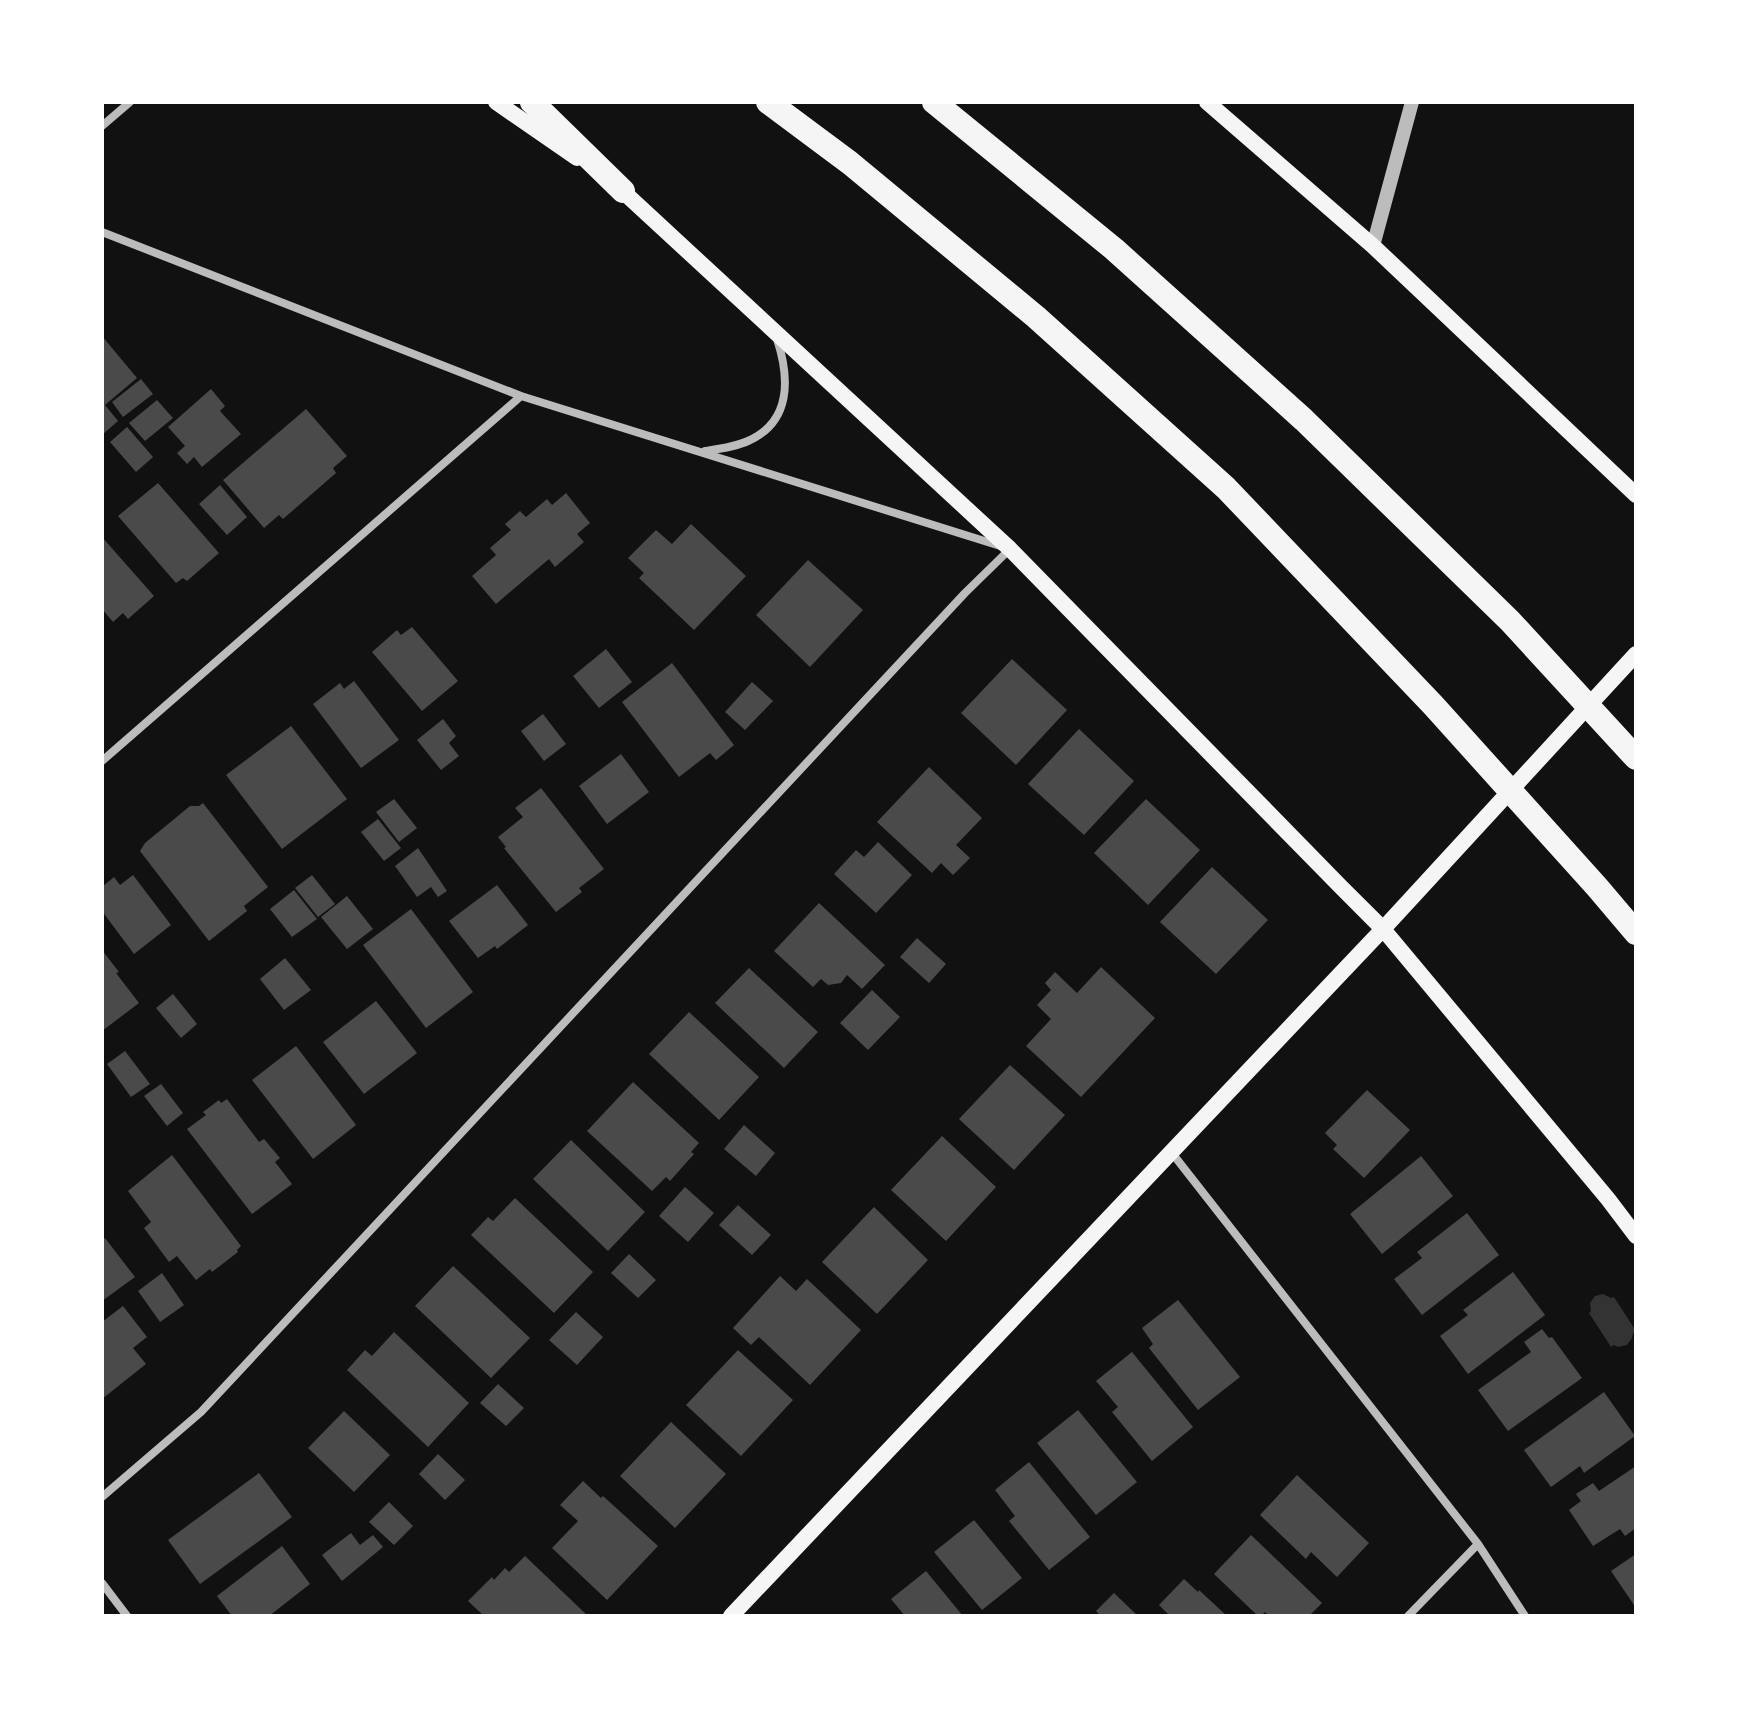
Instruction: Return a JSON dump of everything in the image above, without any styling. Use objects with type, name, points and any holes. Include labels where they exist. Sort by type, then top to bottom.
[{"type":"highway","points":[[532,102],[623,191]]},
{"type":"highway","points":[[768,102],[850,163],[1036,317],[1226,488],[1433,705],[1636,933]]},
{"type":"highway","points":[[934,102],[1114,249],[1304,420],[1510,621],[1636,758]]},
{"type":"main road","points":[[496,102],[623,191],[1010,549],[1383,929],[1636,1236]]},
{"type":"main road","points":[[1207,102],[1373,246],[1636,495]]},
{"type":"main road","points":[[731,1616],[1383,929],[1636,654]]},
{"type":"street","points":[[102,126],[130,102]]},
{"type":"street","points":[[1373,246],[1412,102]]},
{"type":"street","points":[[102,232],[521,396],[1010,549],[965,593],[201,1412],[102,1497]]},
{"type":"street","points":[[701,452],[747,442],[765,431],[778,417],[785,397],[786,377],[774,330]]},
{"type":"street","points":[[102,761],[521,396]]},
{"type":"street","points":[[1172,1153],[1478,1544],[1525,1616]]},
{"type":"street","points":[[1408,1616],[1478,1544]]},
{"type":"street","points":[[102,1583],[127,1616]]},
{"type":"shaded area","points":[[1603,1294],[1614,1297],[1636,1331],[1627,1345],[1611,1347],[1589,1313],[1595,1296]]},
{"type":"building","points":[[102,336],[137,378],[105,405],[118,421],[102,435]]},
{"type":"building","points":[[141,379],[153,394],[123,417],[112,402]]},
{"type":"building","points":[[211,389],[225,406],[220,411],[241,434],[202,467],[194,457],[187,464],[177,453],[185,446],[168,427]]},
{"type":"building","points":[[157,400],[173,418],[145,441],[129,423]]},
{"type":"building","points":[[306,409],[347,456],[333,468],[336,473],[283,519],[279,515],[264,528],[223,480]]},
{"type":"building","points":[[127,427],[153,457],[136,472],[110,442]]},
{"type":"building","points":[[158,483],[219,553],[187,581],[183,578],[176,583],[118,516]]},
{"type":"building","points":[[220,485],[247,517],[227,535],[199,504]]},
{"type":"building","points":[[566,493],[590,523],[577,534],[584,542],[555,567],[549,559],[496,604],[472,576],[496,555],[490,548],[511,530],[505,524],[520,511],[526,517],[547,499],[552,505]]},
{"type":"building","points":[[691,524],[746,576],[694,630],[639,578],[644,573],[628,558],[656,530],[672,544]]},
{"type":"building","points":[[102,537],[154,596],[128,619],[123,613],[113,622],[102,609]]},
{"type":"building","points":[[808,560],[863,610],[810,667],[756,615]]},
{"type":"building","points":[[412,627],[458,681],[422,711],[372,652],[397,630],[401,635]]},
{"type":"building","points":[[606,649],[632,682],[599,708],[573,676]]},
{"type":"building","points":[[1012,659],[1067,710],[1016,765],[961,713]]},
{"type":"building","points":[[672,663],[734,745],[716,760],[710,753],[679,777],[622,702]]},
{"type":"building","points":[[354,681],[399,740],[361,768],[313,704],[340,683],[344,689]]},
{"type":"building","points":[[752,682],[773,701],[745,730],[725,712]]},
{"type":"building","points":[[543,714],[566,744],[544,761],[521,731]]},
{"type":"building","points":[[443,719],[456,736],[449,743],[459,756],[441,770],[417,740]]},
{"type":"building","points":[[291,726],[347,799],[282,849],[226,775]]},
{"type":"building","points":[[1079,729],[1134,781],[1084,835],[1028,784]]},
{"type":"building","points":[[621,754],[649,792],[607,824],[579,786]]},
{"type":"building","points":[[929,767],[982,818],[956,845],[970,858],[953,875],[941,863],[932,873],[877,822]]},
{"type":"building","points":[[541,788],[604,869],[579,888],[582,892],[556,912],[498,837],[523,817],[515,808]]},
{"type":"building","points":[[394,799],[417,828],[399,842],[376,812]]},
{"type":"building","points":[[1146,799],[1200,850],[1148,905],[1094,853]]},
{"type":"building","points":[[203,803],[268,887],[244,906],[247,911],[209,941],[140,851],[145,843],[190,806]]},
{"type":"building","points":[[378,819],[401,848],[384,861],[361,832]]},
{"type":"building","points":[[878,842],[912,875],[876,913],[834,874],[856,850],[864,857]]},
{"type":"building","points":[[418,848],[447,891],[438,897],[431,887],[417,897],[395,866]]},
{"type":"building","points":[[1212,867],[1268,920],[1216,974],[1160,922]]},
{"type":"building","points":[[133,875],[171,925],[134,954],[102,911],[102,887],[114,877],[120,885]]},
{"type":"building","points":[[312,875],[335,904],[318,917],[295,888]]},
{"type":"building","points":[[497,885],[528,925],[497,949],[495,946],[478,958],[449,921]]},
{"type":"building","points":[[294,890],[317,919],[292,937],[270,909]]},
{"type":"building","points":[[347,896],[373,929],[347,949],[321,917]]},
{"type":"building","points":[[819,903],[885,965],[862,989],[847,975],[841,983],[828,985],[821,979],[813,987],[774,951]]},
{"type":"building","points":[[411,909],[473,992],[426,1028],[363,945]]},
{"type":"building","points":[[917,938],[946,964],[929,983],[900,957]]},
{"type":"building","points":[[102,950],[139,1003],[102,1031]]},
{"type":"building","points":[[285,958],[311,990],[284,1010],[260,979]]},
{"type":"building","points":[[1101,967],[1155,1018],[1081,1097],[1026,1046],[1051,1019],[1037,1005],[1051,990],[1045,983],[1055,972],[1077,993]]},
{"type":"building","points":[[749,968],[818,1032],[784,1068],[715,1003]]},
{"type":"building","points":[[872,990],[900,1017],[868,1050],[840,1023]]},
{"type":"building","points":[[173,994],[197,1024],[181,1038],[156,1008]]},
{"type":"building","points":[[376,1001],[417,1053],[364,1094],[323,1042]]},
{"type":"building","points":[[689,1012],[759,1077],[719,1120],[649,1054]]},
{"type":"building","points":[[296,1046],[356,1125],[313,1159],[252,1080]]},
{"type":"building","points":[[125,1051],[150,1084],[131,1097],[107,1064]]},
{"type":"building","points":[[1010,1065],[1065,1115],[1014,1170],[959,1119]]},
{"type":"building","points":[[633,1082],[699,1143],[691,1152],[694,1154],[670,1181],[666,1177],[652,1191],[587,1131]]},
{"type":"building","points":[[161,1084],[183,1113],[167,1126],[144,1096]]},
{"type":"building","points":[[1367,1090],[1410,1130],[1364,1178],[1333,1149],[1337,1145],[1325,1133]]},
{"type":"building","points":[[227,1099],[259,1142],[264,1139],[280,1158],[275,1162],[292,1184],[252,1214],[187,1129],[219,1100],[221,1103]]},
{"type":"building","points":[[744,1125],[775,1153],[756,1176],[724,1149]]},
{"type":"building","points":[[942,1136],[996,1187],[946,1241],[891,1190]]},
{"type":"building","points":[[571,1140],[645,1212],[608,1251],[533,1179]]},
{"type":"building","points":[[172,1155],[241,1246],[238,1252],[212,1272],[210,1269],[196,1280],[177,1256],[169,1262],[144,1228],[151,1222],[128,1191]]},
{"type":"building","points":[[1421,1156],[1453,1196],[1382,1254],[1350,1214]]},
{"type":"building","points":[[685,1187],[714,1213],[688,1242],[659,1216]]},
{"type":"building","points":[[515,1198],[593,1272],[554,1313],[471,1235],[488,1217],[493,1221]]},
{"type":"building","points":[[738,1205],[771,1235],[752,1255],[719,1225]]},
{"type":"building","points":[[874,1207],[928,1260],[877,1314],[822,1262]]},
{"type":"building","points":[[1467,1213],[1499,1255],[1422,1315],[1394,1279],[1422,1258],[1417,1252]]},
{"type":"building","points":[[105,1238],[135,1277],[102,1301],[102,1241]]},
{"type":"building","points":[[629,1254],[656,1280],[638,1298],[611,1273]]},
{"type":"building","points":[[453,1266],[530,1338],[491,1378],[415,1306]]},
{"type":"building","points":[[1513,1272],[1545,1315],[1468,1374],[1440,1336],[1468,1315],[1463,1310]]},
{"type":"building","points":[[162,1273],[184,1305],[160,1322],[138,1291]]},
{"type":"building","points":[[780,1276],[796,1291],[807,1279],[861,1330],[810,1385],[759,1337],[751,1345],[733,1328]]},
{"type":"building","points":[[1178,1300],[1240,1377],[1198,1410],[1149,1348],[1153,1344],[1142,1328]]},
{"type":"building","points":[[123,1306],[147,1337],[133,1348],[146,1364],[102,1399],[102,1322]]},
{"type":"building","points":[[576,1312],[603,1337],[577,1365],[549,1340]]},
{"type":"building","points":[[1542,1329],[1549,1338],[1552,1337],[1582,1378],[1508,1431],[1478,1390],[1531,1352],[1524,1342]]},
{"type":"building","points":[[394,1332],[469,1403],[428,1447],[347,1370],[365,1350],[372,1356]]},
{"type":"building","points":[[738,1350],[793,1400],[741,1456],[686,1405]]},
{"type":"building","points":[[1132,1352],[1193,1427],[1152,1461],[1112,1412],[1118,1407],[1096,1381]]},
{"type":"building","points":[[498,1384],[524,1408],[506,1426],[480,1403]]},
{"type":"building","points":[[1604,1392],[1635,1436],[1584,1473],[1580,1466],[1551,1487],[1524,1450]]},
{"type":"building","points":[[1078,1410],[1137,1482],[1096,1515],[1037,1443]]},
{"type":"building","points":[[344,1411],[390,1455],[354,1492],[308,1448]]},
{"type":"building","points":[[671,1422],[726,1474],[675,1528],[620,1476]]},
{"type":"building","points":[[438,1454],[465,1480],[445,1500],[419,1474]]},
{"type":"building","points":[[1029,1462],[1090,1537],[1049,1570],[1009,1521],[1015,1516],[995,1490]]},
{"type":"building","points":[[1636,1466],[1636,1528],[1625,1536],[1620,1529],[1593,1546],[1569,1510],[1581,1501],[1576,1494],[1593,1483],[1599,1491]]},
{"type":"building","points":[[259,1473],[292,1517],[200,1584],[168,1540]]},
{"type":"building","points":[[1297,1475],[1369,1543],[1337,1577],[1311,1552],[1306,1559],[1260,1515]]},
{"type":"building","points":[[583,1481],[658,1546],[607,1600],[552,1548],[578,1521],[560,1505]]},
{"type":"building","points":[[389,1502],[413,1526],[394,1545],[369,1522]]},
{"type":"building","points":[[974,1520],[1022,1578],[982,1610],[934,1552]]},
{"type":"building","points":[[351,1533],[360,1545],[373,1535],[383,1547],[342,1581],[322,1555]]},
{"type":"building","points":[[1251,1535],[1322,1603],[1309,1616],[1269,1616],[1265,1612],[1258,1616],[1214,1574]]},
{"type":"building","points":[[282,1546],[310,1584],[269,1616],[232,1616],[217,1596]]},
{"type":"building","points":[[1636,1554],[1636,1608],[1611,1571]]},
{"type":"building","points":[[525,1556],[588,1616],[484,1616],[468,1601],[492,1577],[494,1580],[505,1568],[509,1572]]},
{"type":"building","points":[[926,1571],[963,1616],[905,1616],[891,1599]]},
{"type":"building","points":[[1184,1579],[1227,1616],[1166,1616],[1168,1614],[1159,1605]]},
{"type":"building","points":[[1114,1593],[1138,1616],[1101,1616],[1096,1611]]}]
